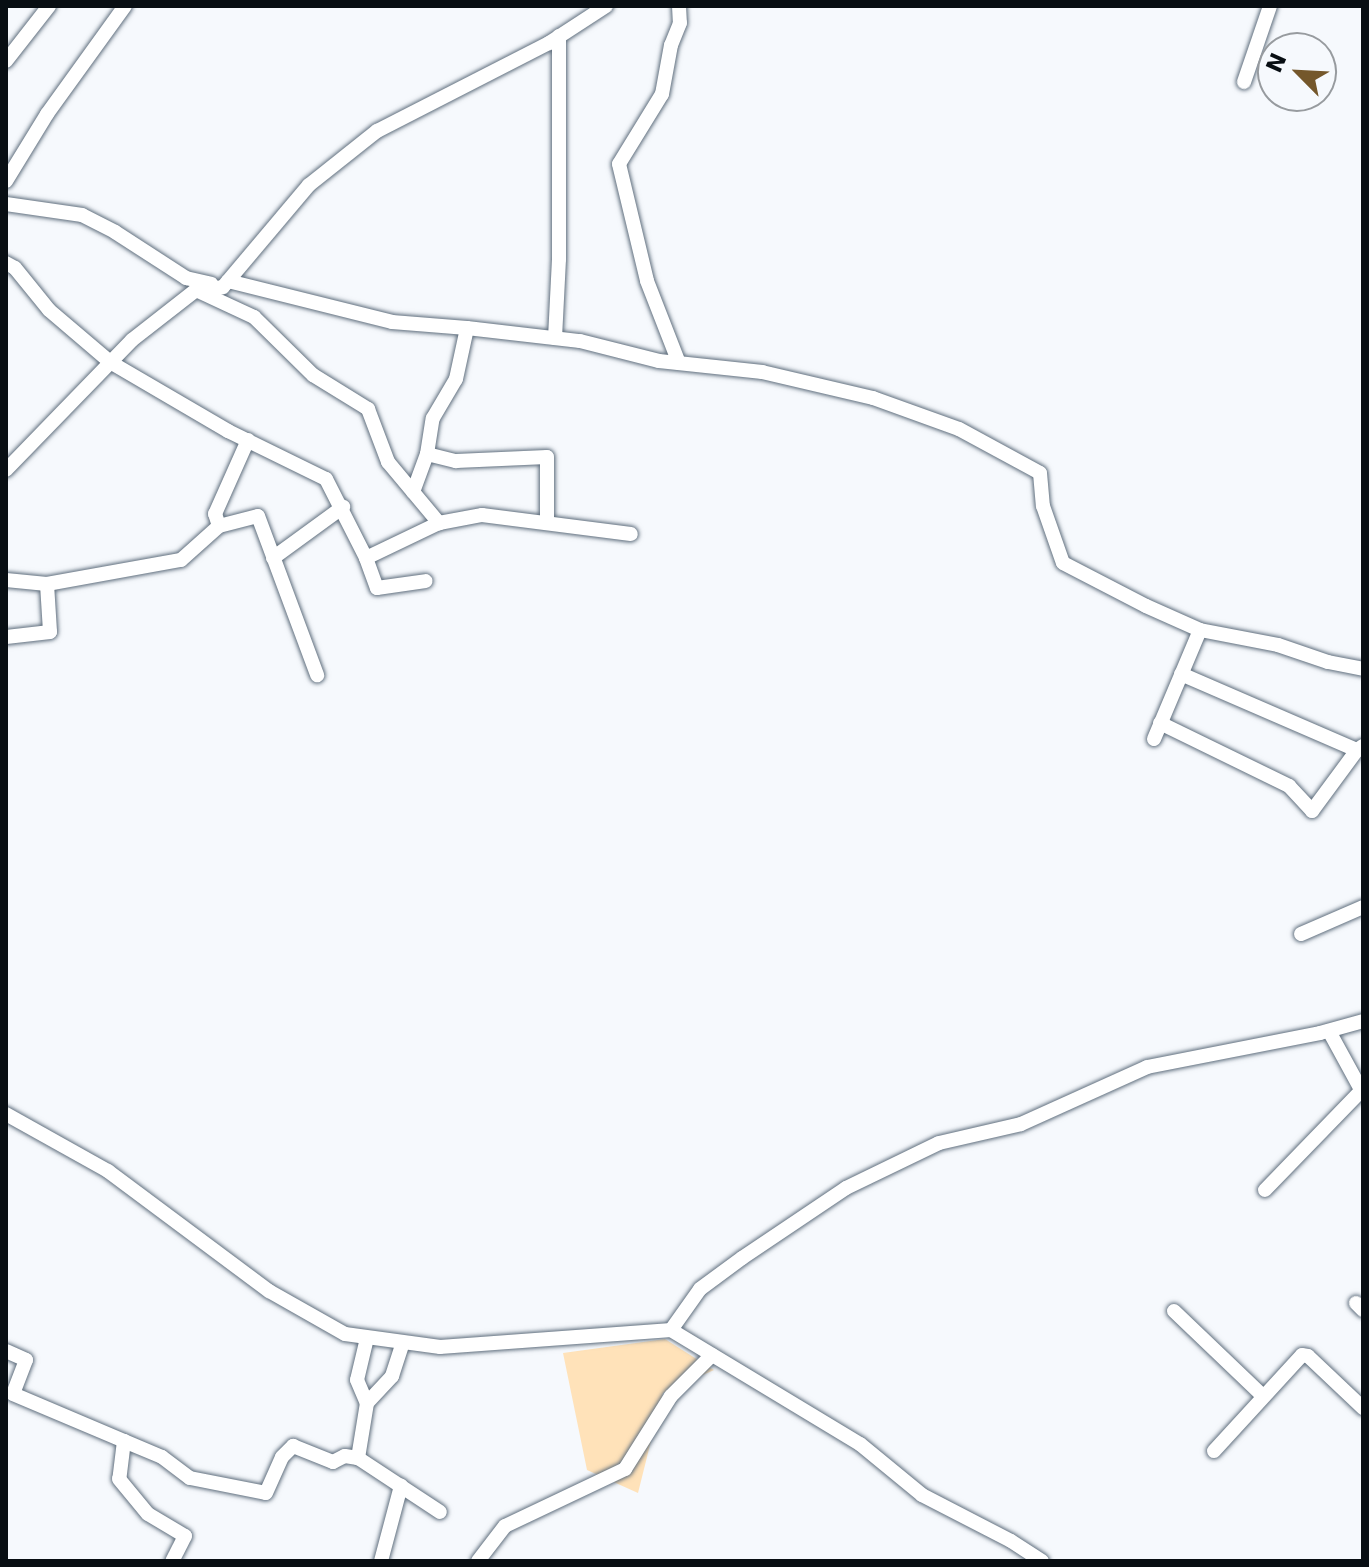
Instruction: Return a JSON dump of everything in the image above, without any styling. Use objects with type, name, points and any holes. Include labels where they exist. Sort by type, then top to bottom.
[{"type":"street","points":[[6,61],[49,6]]},
{"type":"street","points":[[6,181],[125,6]]},
{"type":"street","points":[[6,470],[110,362],[196,290],[226,284],[309,185],[377,131],[559,36],[606,6]]},
{"type":"street","points":[[679,6],[680,23],[671,45],[662,94],[619,164],[647,281],[679,363]]},
{"type":"street","points":[[1244,82],[1270,6]]},
{"type":"street","points":[[555,338],[559,259],[559,36]]},
{"type":"street","points":[[6,149],[19,160]]},
{"type":"street","points":[[6,204],[82,215],[115,232],[186,278],[226,284],[392,322],[555,338],[679,363],[762,372],[873,398],[959,429],[1040,473],[1043,506],[1063,563],[1200,630],[1278,645],[1328,662],[1363,669]]},
{"type":"street","points":[[6,263],[15,268],[49,310],[110,362],[248,440],[326,479],[343,507],[377,588],[426,581]]},
{"type":"street","points":[[196,290],[254,317],[313,375],[368,409],[388,462],[439,523]]},
{"type":"street","points":[[413,492],[427,454],[433,418],[456,379],[467,328]]},
{"type":"street","points":[[219,526],[215,514],[248,440]]},
{"type":"street","points":[[427,454],[456,461],[547,457],[547,523]]},
{"type":"street","points":[[273,558],[343,507]]},
{"type":"street","points":[[366,558],[439,523],[482,515],[631,534]]},
{"type":"street","points":[[6,580],[47,584],[181,560],[219,526],[258,516],[317,675]]},
{"type":"street","points":[[6,637],[50,632],[47,584]]},
{"type":"street","points":[[1154,739],[1200,630]]},
{"type":"street","points":[[1160,723],[1289,786],[1312,811],[1360,748],[1181,674]]},
{"type":"street","points":[[1301,934],[1363,907]]},
{"type":"street","points":[[671,1330],[700,1289],[742,1258],[846,1188],[939,1143],[1021,1124],[1147,1067],[1329,1031],[1363,1021]]},
{"type":"street","points":[[1265,1190],[1362,1092],[1329,1031]]},
{"type":"street","points":[[6,1114],[108,1171],[269,1291],[345,1334],[440,1347],[671,1330],[860,1444],[922,1495],[1011,1541],[1042,1561]]},
{"type":"street","points":[[1174,1311],[1263,1396]]},
{"type":"street","points":[[358,1458],[367,1403],[357,1380],[367,1338]]},
{"type":"street","points":[[367,1403],[392,1376],[403,1343]]},
{"type":"street","points":[[6,1351],[26,1360],[13,1394],[162,1457],[190,1478],[266,1493],[282,1457],[293,1446],[333,1462],[345,1456],[358,1458],[440,1512]]},
{"type":"street","points":[[478,1561],[505,1526],[625,1469],[671,1396],[712,1355]]},
{"type":"street","points":[[1214,1451],[1302,1355],[1363,1408]]},
{"type":"street","points":[[124,1441],[119,1479],[148,1514],[185,1536],[172,1561]]},
{"type":"street","points":[[381,1561],[401,1486]]},
{"type":"shaded area","points":[[665,1339],[714,1370],[663,1393],[638,1493],[587,1470],[563,1353]]}]
